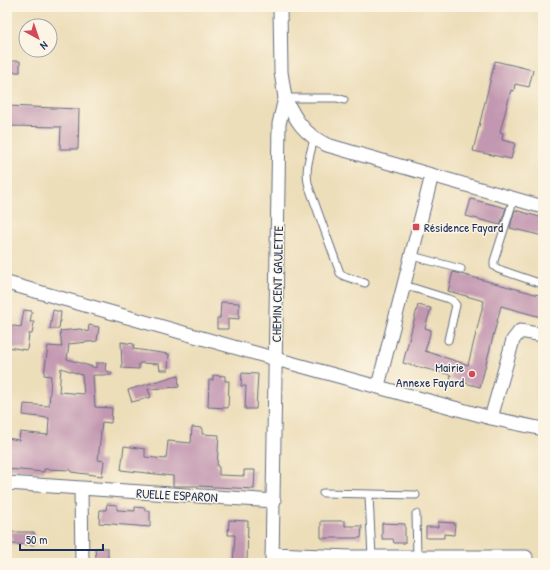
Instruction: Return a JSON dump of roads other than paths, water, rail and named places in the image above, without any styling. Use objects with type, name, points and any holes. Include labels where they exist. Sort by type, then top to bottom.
[{"type":"street","name":"CHEMIN CENT GAULETTE","points":[[272,559],[279,124],[285,98],[281,72],[280,7]]},
{"type":"street","points":[[285,98],[296,121],[314,139],[327,145],[543,207]]},
{"type":"street","points":[[378,386],[432,175]]},
{"type":"street","points":[[7,283],[491,418],[543,429]]},
{"type":"street","points":[[491,418],[512,340],[520,331],[543,335]]},
{"type":"street","name":"RUELLE ESPARON","points":[[7,483],[274,501]]},
{"type":"street","points":[[81,489],[82,563]]},
{"type":"street","points":[[272,559],[351,560],[372,557],[416,557],[456,560],[526,557]]},
{"type":"lane","points":[[285,98],[337,98],[344,100]]},
{"type":"lane","points":[[314,139],[307,170],[308,183],[340,273],[344,276],[365,283]]},
{"type":"lane","points":[[514,198],[494,261],[494,266],[498,269],[539,283]]},
{"type":"lane","points":[[412,256],[461,268]]},
{"type":"lane","points":[[404,285],[452,300],[456,305],[448,340]]},
{"type":"lane","points":[[323,493],[369,496],[416,496]]},
{"type":"lane","points":[[369,496],[372,557]]},
{"type":"lane","points":[[416,514],[416,557]]},
{"type":"place","name":"Résidence Fayard","points":[[416,227]]},
{"type":"place","name":"Mairie Annexe Fayard","points":[[472,374]]}]
